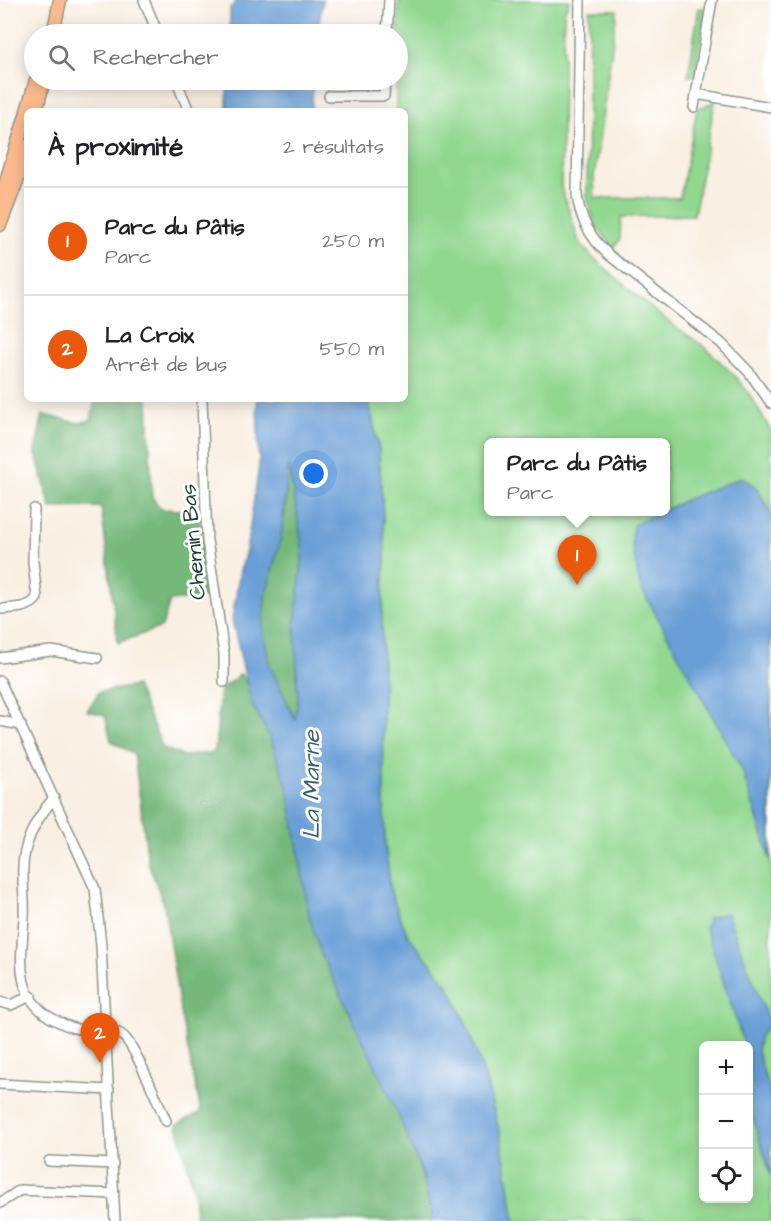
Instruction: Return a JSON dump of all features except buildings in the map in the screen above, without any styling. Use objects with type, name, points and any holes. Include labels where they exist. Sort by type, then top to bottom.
[{"type":"main road","points":[[47,24],[51,0]]},
{"type":"main road","points":[[55,24],[60,0]]},
{"type":"main road","points":[[28,108],[33,90]]},
{"type":"main road","points":[[37,108],[41,90]]},
{"type":"main road","points":[[0,201],[24,121]]},
{"type":"main road","points":[[0,225],[24,156]]},
{"type":"street","points":[[144,0],[154,24]]},
{"type":"street","points":[[388,24],[389,0]]},
{"type":"street","points":[[580,0],[576,184],[582,219],[592,238],[609,255],[736,357],[771,403]]},
{"type":"street","points":[[694,107],[712,0]]},
{"type":"street","points":[[180,90],[188,108]]},
{"type":"street","points":[[329,96],[384,96],[384,90]]},
{"type":"street","points":[[696,94],[771,107]]},
{"type":"street","name":"Chemin Bas","points":[[202,402],[207,540],[224,654],[224,682]]},
{"type":"street","points":[[0,609],[25,606],[33,603],[37,598],[33,562],[34,509]]},
{"type":"street","points":[[0,658],[51,651],[97,658]]},
{"type":"street","points":[[0,681],[95,889],[101,945],[115,1221]]},
{"type":"street","points":[[0,720],[21,725]]},
{"type":"street","points":[[54,798],[40,814],[26,848],[22,874],[24,918],[19,956],[23,978],[31,996],[52,1018],[75,1029],[105,1030],[125,1038],[166,1121]]},
{"type":"street","points":[[0,1002],[11,1005],[31,996]]},
{"type":"street","points":[[0,1084],[109,1090]]},
{"type":"street","points":[[49,1161],[113,1164]]},
{"type":"street","points":[[0,1203],[20,1190],[114,1194]]},
{"type":"green space","points":[[399,0],[570,0],[564,12],[561,187],[579,241],[591,256],[657,313],[706,348],[733,374],[748,392],[771,431],[771,1221],[515,1221],[505,1161],[465,1021],[407,934],[391,893],[385,844],[384,802],[382,616],[385,554],[379,450],[369,402],[408,402],[408,108],[396,108],[397,90],[408,90],[408,24],[398,24]]},
{"type":"green space","points":[[699,8],[706,9],[694,76],[688,76]]},
{"type":"green space","points":[[589,10],[617,10],[594,177],[595,198],[680,198],[697,109],[715,101],[694,215],[621,217],[620,239],[614,248],[595,225],[587,198]]},
{"type":"green space","points":[[94,402],[148,402],[152,497],[161,509],[198,511],[210,597],[170,601],[162,627],[118,643],[101,507],[51,508],[35,451],[43,415],[79,423],[91,420]]},
{"type":"green space","points":[[289,461],[303,552],[295,625],[298,698],[295,720],[268,663],[263,627],[265,597],[284,521]]},
{"type":"green space","points":[[241,674],[262,713],[287,774],[437,1221],[196,1221],[194,1192],[177,1125],[201,1112],[181,1016],[164,905],[148,862],[134,754],[111,741],[105,715],[87,711],[99,692],[136,686],[163,748],[183,756],[215,752],[220,689]]},
{"type":"water","points":[[235,0],[323,0],[319,24],[230,24],[230,8],[235,4]]},
{"type":"water","points":[[227,90],[313,90],[311,108],[227,108]]},
{"type":"water","name":"La Marne","points":[[257,402],[369,402],[379,450],[385,554],[382,616],[384,802],[385,844],[391,893],[407,934],[449,986],[465,1021],[485,1076],[500,1134],[515,1221],[432,1221],[423,1175],[394,1105],[321,954],[309,915],[288,789],[270,738],[251,702],[232,620],[240,570],[246,551],[259,466]],"holes":[[[289,464],[303,552],[295,625],[298,698],[295,719],[269,663],[263,627],[265,597],[281,538]]]},
{"type":"water","points":[[742,477],[757,488],[771,513],[770,859],[742,770],[640,586],[632,544],[633,525],[652,516],[670,516],[670,507]]},
{"type":"water","points":[[727,913],[768,1020],[768,1026],[760,1036],[757,1050],[771,1096],[771,1176],[753,1120],[753,1041],[743,1041],[705,927],[709,918]]},
{"type":"place","name":"Parc du Pâtis","points":[[577,585]]},
{"type":"place","name":"La Croix","points":[[100,1063]]}]
